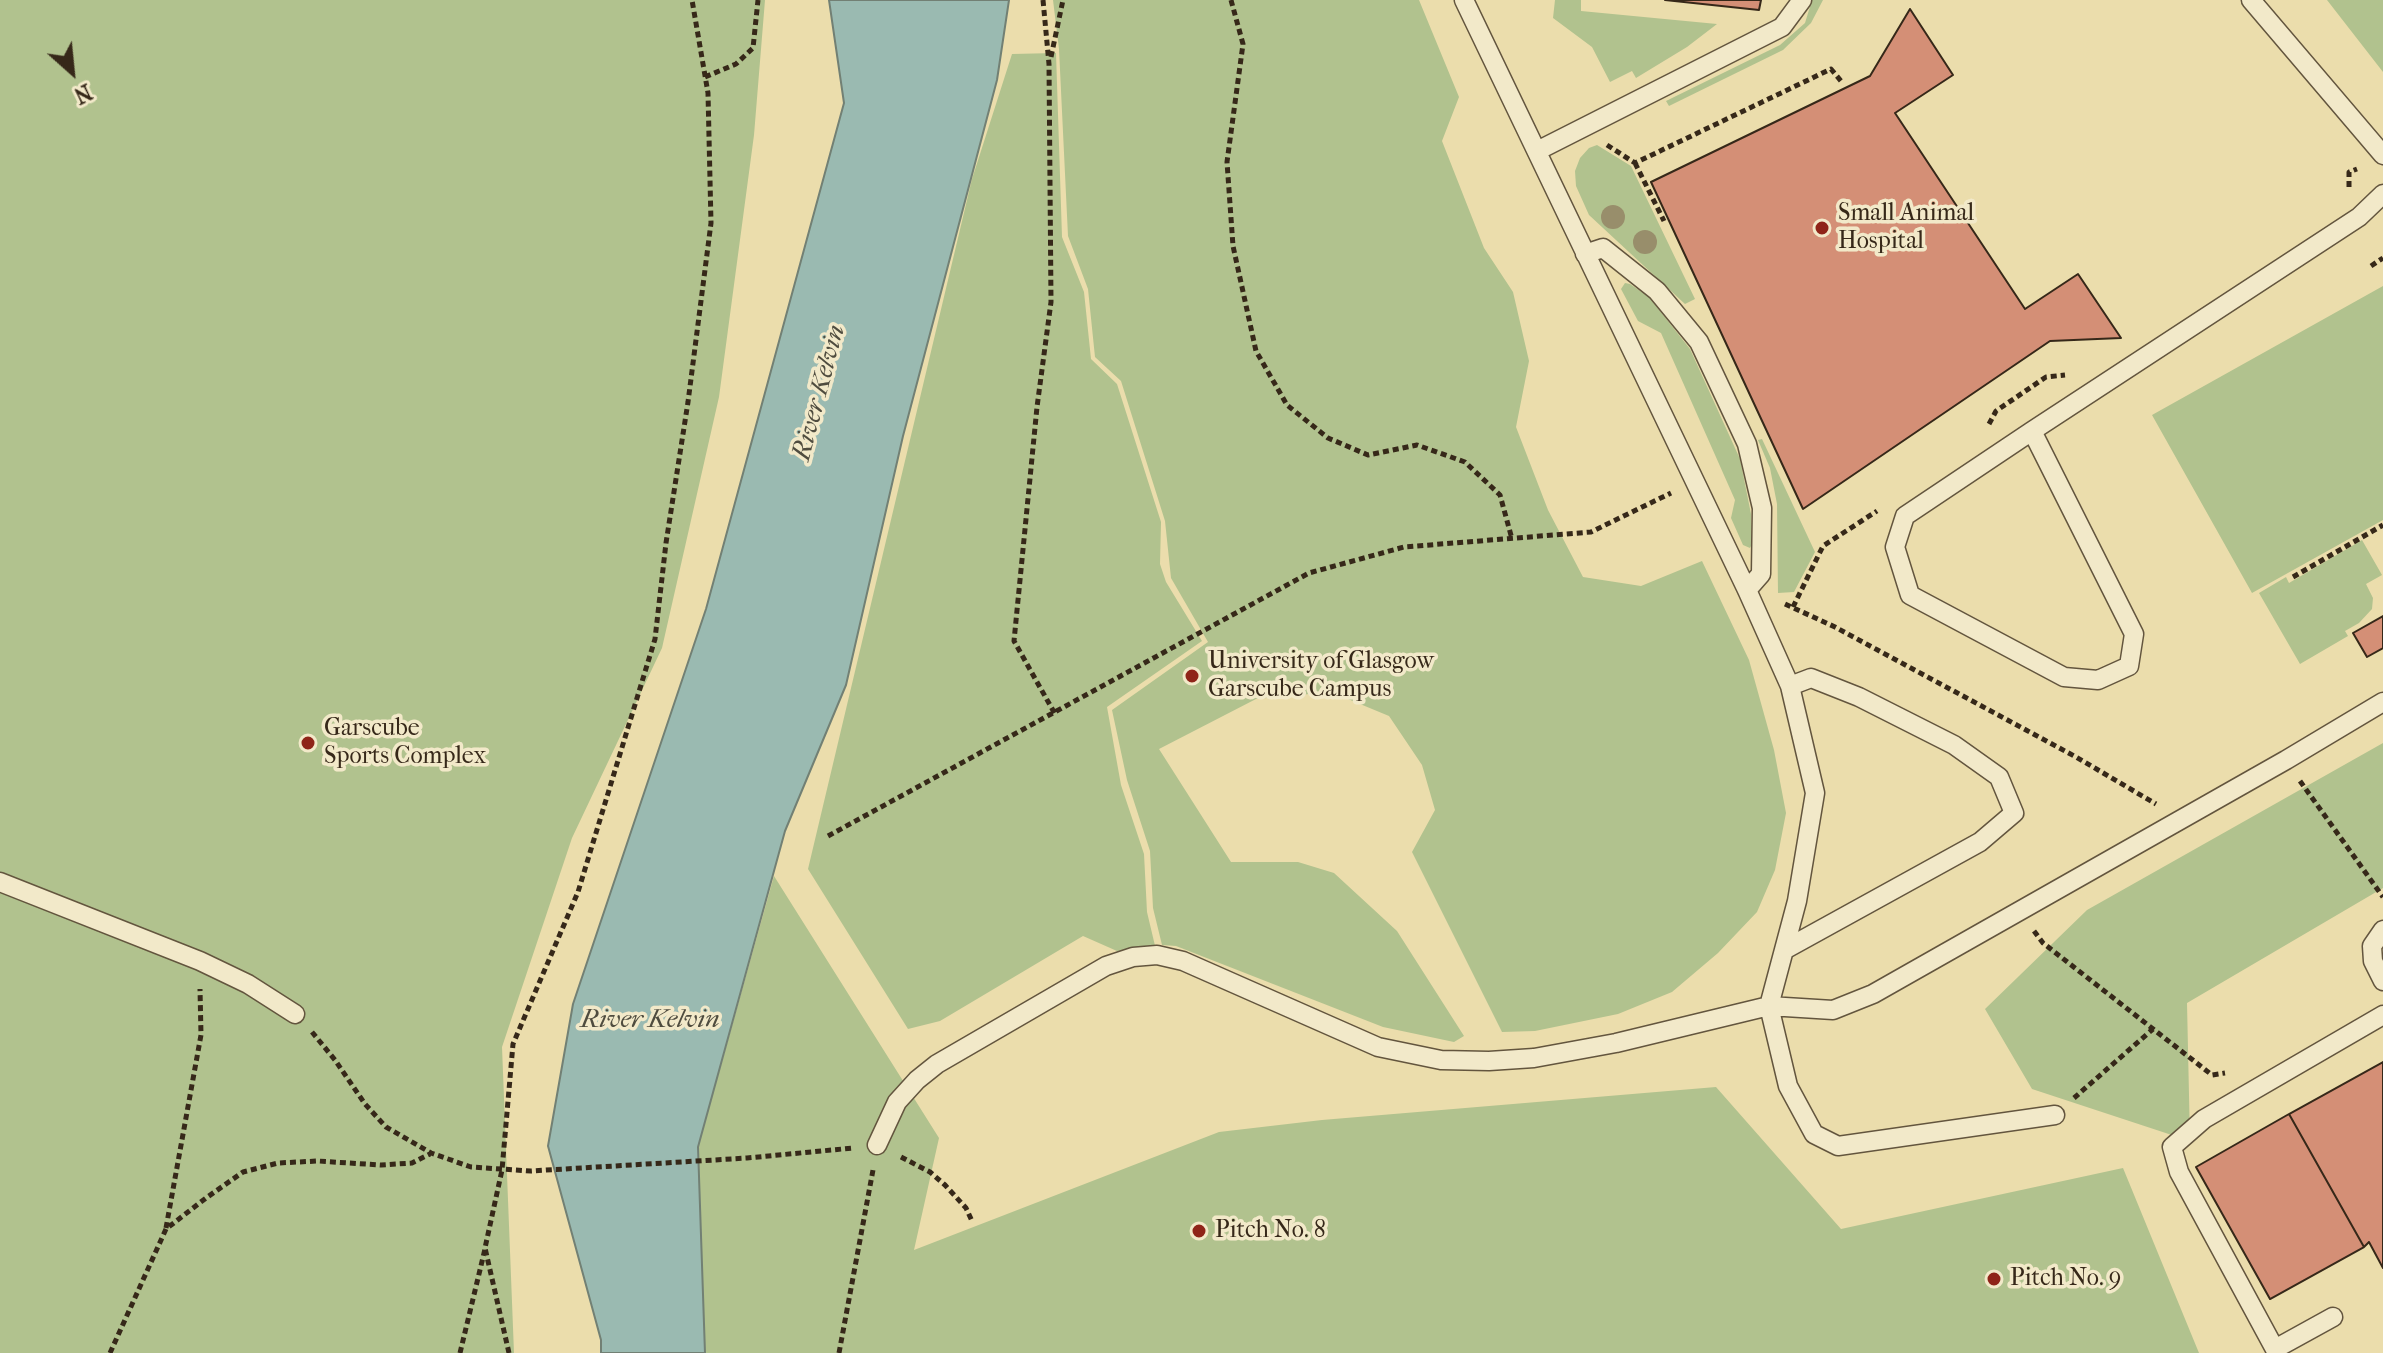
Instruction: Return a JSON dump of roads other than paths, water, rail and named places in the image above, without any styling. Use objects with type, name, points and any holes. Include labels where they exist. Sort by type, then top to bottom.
[{"type":"lane","points":[[1464,0],[1790,686],[1815,793],[1797,901],[1769,1006],[1788,1086],[1814,1134],[1838,1146],[2055,1115]]},
{"type":"lane","points":[[1537,151],[1782,27],[1802,0]]},
{"type":"lane","points":[[2251,0],[2383,155]]},
{"type":"lane","points":[[2032,431],[2134,634],[2129,666],[2098,680],[2064,677],[1910,595],[1895,547],[1905,516],[2032,431],[2359,217],[2383,194]]},
{"type":"lane","points":[[1585,254],[1603,248],[1657,291],[1699,342],[1747,444],[1762,508],[1761,574],[1747,590]]},
{"type":"lane","points":[[1784,950],[1980,842],[2014,813],[1999,777],[1954,745],[1859,697],[1811,678],[1790,686]]},
{"type":"lane","points":[[877,1145],[897,1102],[937,1064],[1106,966],[1133,957],[1157,955],[1183,961],[1378,1047],[1441,1060],[1534,1058],[1616,1043],[1769,1006],[1833,1010],[1873,994],[2383,702]]},
{"type":"lane","points":[[0,882],[200,961],[248,984],[295,1014]]},
{"type":"lane","points":[[2383,930],[2372,946],[2373,961],[2383,981]]},
{"type":"lane","points":[[2333,1317],[2276,1351],[2179,1172],[2172,1147],[2204,1119],[2383,1015]]},
{"type":"water","name":"River Kelvin","points":[[829,0],[1009,0],[997,80],[903,436],[846,685],[785,831],[698,1147],[705,1353],[601,1353],[601,1340],[548,1146],[573,1004],[706,609],[844,103]]},
{"type":"place","name":"Small Animal Hospital","points":[[1822,228]]},
{"type":"place","name":"University of Glasgow Garscube Campus","points":[[1192,676]]},
{"type":"place","name":"Garscube Sports Complex","points":[[308,743]]},
{"type":"place","name":"Pitch No. 8","points":[[1199,1231]]},
{"type":"place","name":"Pitch No. 9","points":[[1994,1279]]}]
